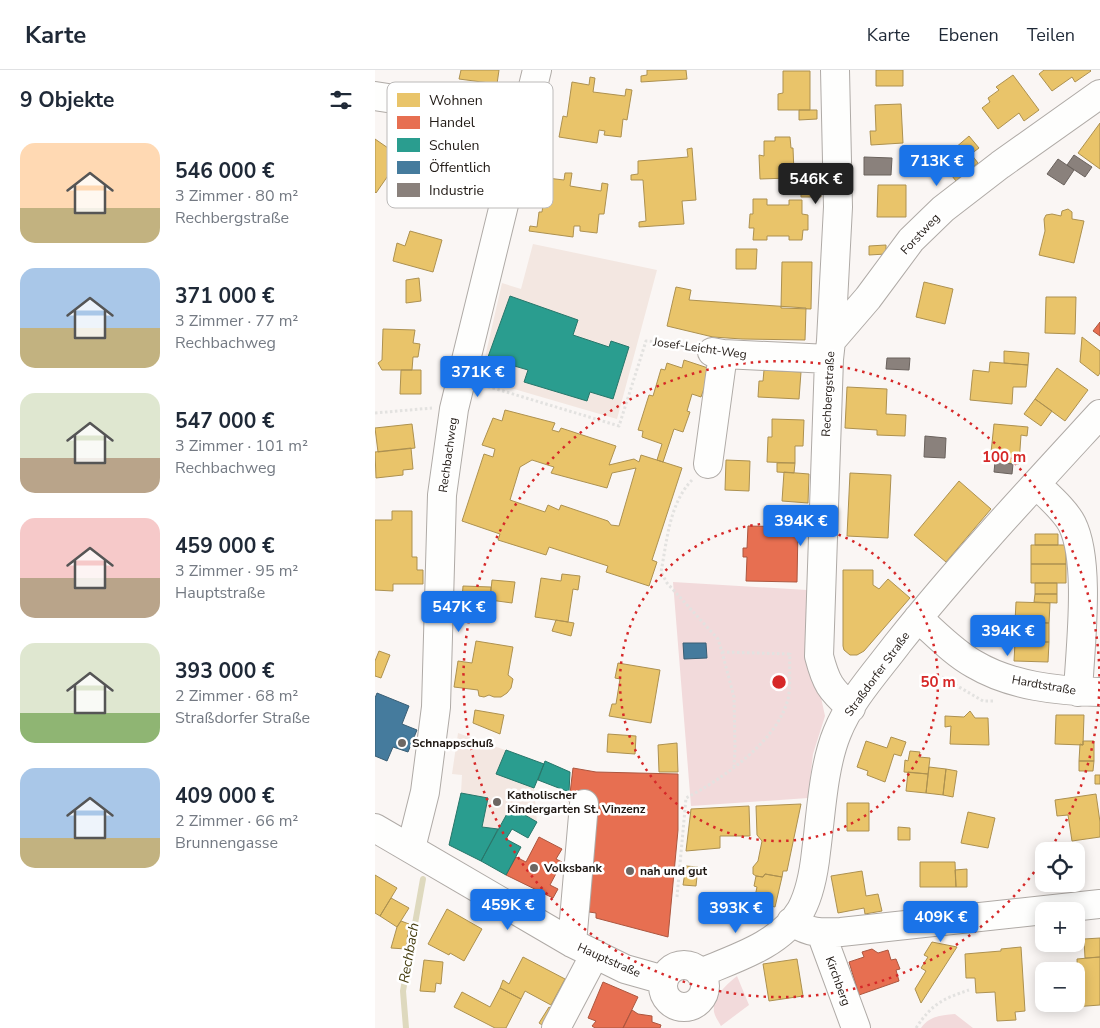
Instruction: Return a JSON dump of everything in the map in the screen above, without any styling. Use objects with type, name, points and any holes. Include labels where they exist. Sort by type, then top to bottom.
[{"type":"street","name":"Rechbergstraße","points":[[835,70],[837,207],[819,656],[824,677],[835,692],[851,708]]},
{"type":"street","name":"Forstweg","points":[[830,350],[911,240],[943,209],[1100,94]]},
{"type":"street","name":"Rechbachweg","points":[[411,848],[425,792],[436,707],[442,494],[454,409],[503,208]]},
{"type":"street","name":"Josef-Leicht-Weg","points":[[717,353],[830,350]]},
{"type":"street","points":[[708,464],[717,353]]},
{"type":"street","name":"Straßdorfer Straße","points":[[700,973],[763,945],[779,935],[801,910],[815,865],[828,761],[837,733],[851,708],[918,618],[1100,414]]},
{"type":"street","points":[[1036,484],[1071,524],[1079,547],[1089,692]]},
{"type":"street","name":"Hardtstraße","points":[[918,618],[973,664],[994,675],[1025,684],[1089,692]]},
{"type":"street","points":[[556,1028],[584,949],[584,804]]},
{"type":"street","name":"Hauptstraße","points":[[375,828],[584,949],[625,969],[664,980]]},
{"type":"street","points":[[791,922],[808,931],[821,933],[1100,904]]},
{"type":"street","name":"Kirchberg","points":[[821,933],[856,1028]]},
{"type":"street","points":[[682,965],[692,967],[700,973],[704,981],[705,990],[689,1017],[681,1006],[671,1002],[664,992],[664,980],[671,970],[682,965]]},
{"type":"path","name":"Josef-Leicht-Weg","points":[[461,378],[619,426],[646,341],[671,343],[717,353]]},
{"type":"path","points":[[375,413],[424,408],[454,409]]},
{"type":"path","points":[[708,464],[679,497],[673,514],[661,572],[667,583],[717,639],[722,652],[733,697],[734,766]]},
{"type":"path","points":[[722,652],[790,653],[819,656]]},
{"type":"path","points":[[677,897],[686,798],[706,787],[734,766],[763,742],[778,722],[788,699],[790,653]]},
{"type":"path","points":[[916,1028],[924,1016],[944,998],[969,990]]},
{"type":"shaded area","points":[[533,244],[657,270],[617,419],[480,379],[502,283],[521,289]]},
{"type":"shaded area","points":[[673,582],[807,590],[806,655],[819,688],[825,716],[813,754],[808,798],[691,806]]},
{"type":"shaded area","name":"Katholischer Kindergarten St. Vinzenz","points":[[458,733],[544,764],[534,788],[537,822],[518,811],[516,814],[508,811],[481,861],[449,845],[461,793],[462,775],[452,774]]},
{"type":"shaded area","points":[[737,976],[749,1005],[721,1026],[714,1012],[715,1001],[725,987]]},
{"type":"shaded area","points":[[955,1014],[973,1028],[921,1028],[932,1019]]},
{"type":"building: Wohnen","points":[[461,70],[499,70],[497,82],[459,79]]},
{"type":"building: Wohnen","points":[[647,70],[686,70],[687,79],[641,82],[641,76],[647,75]]},
{"type":"building: Wohnen","points":[[876,70],[903,70],[903,86],[876,86]]},
{"type":"building: Wohnen","points":[[1044,70],[1091,71],[1075,82],[1072,77],[1052,91],[1039,74]]},
{"type":"building: Wohnen","points":[[783,71],[810,71],[810,110],[778,110],[778,94],[783,93]]},
{"type":"building: Wohnen","points":[[1013,75],[1039,110],[1024,121],[1019,113],[998,129],[982,108],[990,102],[988,98],[999,90],[996,87]]},
{"type":"building: Wohnen","points":[[590,77],[595,78],[593,92],[625,96],[626,89],[632,90],[627,120],[623,119],[621,137],[604,135],[605,131],[599,130],[597,143],[559,137],[563,116],[567,117],[572,82],[589,85]]},
{"type":"building: Wohnen","points":[[901,104],[903,143],[871,145],[870,131],[876,131],[875,105]]},
{"type":"building: Wohnen","points":[[799,110],[817,110],[817,119],[799,120]]},
{"type":"building: Wohnen","points":[[1100,123],[1100,169],[1078,153]]},
{"type":"building: Wohnen","points":[[969,136],[979,148],[971,154],[978,163],[956,181],[940,161]]},
{"type":"building: Wohnen","points":[[775,137],[790,137],[791,148],[793,148],[794,172],[790,172],[790,178],[760,179],[759,155],[764,156],[764,141],[775,141]]},
{"type":"building: Wohnen","points":[[375,139],[387,147],[387,177],[375,192]]},
{"type":"building: Wohnen","points":[[692,148],[696,200],[682,201],[684,224],[639,227],[639,222],[646,221],[643,180],[631,180],[631,175],[638,174],[638,161],[688,157],[687,149]]},
{"type":"building: Wohnen","points":[[801,170],[821,170],[821,189],[801,189]]},
{"type":"building: Wohnen","points":[[565,173],[572,173],[570,186],[601,191],[602,183],[608,184],[604,214],[599,214],[597,233],[580,231],[580,226],[574,226],[573,237],[529,231],[530,226],[537,227],[539,212],[542,212],[543,208],[553,208],[553,179],[564,180]]},
{"type":"building: Wohnen","points":[[878,185],[906,185],[906,217],[877,217]]},
{"type":"building: Wohnen","points":[[801,189],[821,189],[821,197],[801,197]]},
{"type":"building: Wohnen","points":[[753,199],[767,199],[767,205],[789,205],[789,200],[802,200],[802,214],[808,215],[808,230],[803,230],[802,240],[789,240],[789,236],[767,236],[767,240],[753,240],[754,228],[749,228],[750,214],[753,214]]},
{"type":"building: Wohnen","points":[[1068,209],[1072,212],[1072,219],[1084,221],[1074,263],[1039,255],[1045,231],[1044,219],[1046,215],[1061,216],[1062,211]]},
{"type":"building: Wohnen","points":[[410,231],[442,240],[433,272],[393,261],[397,243],[405,246]]},
{"type":"building: Wohnen","points":[[886,245],[886,254],[869,255],[869,246]]},
{"type":"building: Wohnen","points":[[736,249],[757,249],[756,269],[736,269]]},
{"type":"building: Wohnen","points":[[782,262],[812,262],[811,309],[781,308]]},
{"type":"building: Wohnen","points":[[419,278],[421,301],[406,303],[406,280]]},
{"type":"building: Wohnen","points":[[924,282],[953,289],[945,324],[916,317]]},
{"type":"building: Wohnen","points":[[676,287],[691,290],[689,300],[806,308],[805,340],[713,337],[667,326]]},
{"type":"building: Wohnen","points":[[1046,297],[1076,297],[1075,334],[1045,333]]},
{"type":"building: Wohnen","points":[[383,329],[415,330],[413,343],[420,344],[418,357],[413,357],[412,370],[382,370],[378,363],[382,360]]},
{"type":"building: Wohnen","points":[[1082,337],[1100,351],[1100,373],[1098,376],[1080,362]]},
{"type":"building: Wohnen","points":[[1004,351],[1029,353],[1028,365],[1004,363]]},
{"type":"building: Wohnen","points":[[684,360],[711,369],[701,397],[692,394],[687,411],[690,412],[683,432],[674,429],[663,462],[657,460],[662,444],[642,437],[643,431],[638,430],[649,395],[653,396],[661,369],[665,370],[667,363],[682,368]]},
{"type":"building: Wohnen","points":[[990,362],[1028,365],[1026,387],[1013,387],[1012,404],[970,400],[973,370],[989,372]]},
{"type":"building: Wohnen","points":[[1057,368],[1088,390],[1065,421],[1035,399]]},
{"type":"building: Wohnen","points":[[401,370],[421,370],[421,394],[400,394]]},
{"type":"building: Wohnen","points":[[764,370],[801,372],[799,399],[758,397],[759,381],[763,381]]},
{"type":"building: Wohnen","points":[[847,387],[887,389],[886,414],[906,415],[905,436],[877,435],[877,430],[845,428]]},
{"type":"building: Wohnen","points":[[1035,399],[1052,411],[1041,426],[1024,414]]},
{"type":"building: Wohnen","points":[[505,410],[555,423],[552,430],[559,432],[561,428],[616,446],[609,465],[634,459],[639,462],[641,455],[682,468],[652,560],[657,562],[649,586],[606,572],[608,566],[549,547],[546,555],[498,540],[500,534],[462,521],[484,454],[493,457],[495,449],[482,445],[493,418],[502,421]],"holes":[[[532,460],[554,467],[551,473],[607,488],[612,473],[636,468],[619,526],[611,525],[608,521],[561,505],[559,510],[548,505],[545,512],[510,500],[520,467]]]},
{"type":"building: Wohnen","points":[[772,419],[804,420],[803,446],[795,446],[795,463],[767,462],[768,437],[772,437]]},
{"type":"building: Wohnen","points":[[412,424],[415,448],[378,452],[375,428]]},
{"type":"building: Wohnen","points":[[994,424],[1028,427],[1027,436],[1021,435],[1019,464],[990,462]]},
{"type":"building: Wohnen","points":[[411,448],[413,469],[403,470],[403,475],[376,478],[375,452]]},
{"type":"building: Wohnen","points":[[726,460],[750,461],[749,491],[725,490]]},
{"type":"building: Wohnen","points":[[777,463],[795,463],[794,473],[777,472]]},
{"type":"building: Wohnen","points":[[784,472],[809,474],[808,503],[782,501]]},
{"type":"building: Wohnen","points":[[850,473],[891,475],[888,538],[847,536]]},
{"type":"building: Wohnen","points":[[959,481],[991,509],[946,562],[914,535]]},
{"type":"building: Wohnen","points":[[392,511],[412,511],[412,557],[417,557],[417,570],[423,570],[423,584],[393,584],[393,591],[375,590],[375,520],[392,520]]},
{"type":"building: Wohnen","points":[[1035,534],[1058,534],[1058,545],[1035,545]]},
{"type":"building: Wohnen","points":[[1031,545],[1066,545],[1066,564],[1031,564]]},
{"type":"building: Wohnen","points":[[1031,564],[1066,564],[1066,583],[1031,583]]},
{"type":"building: Wohnen","points":[[843,570],[873,570],[873,585],[879,589],[888,579],[910,598],[864,651],[857,655],[850,655],[844,650],[843,646]]},
{"type":"building: Wohnen","points":[[562,574],[580,576],[578,590],[573,589],[568,622],[535,617],[541,578],[561,581]]},
{"type":"building: Wohnen","points":[[492,580],[515,582],[512,603],[490,600]]},
{"type":"building: Wohnen","points":[[1035,583],[1057,583],[1057,594],[1035,594]]},
{"type":"building: Wohnen","points":[[463,586],[491,587],[489,615],[461,614]]},
{"type":"building: Wohnen","points":[[1035,594],[1057,594],[1057,603],[1034,602]]},
{"type":"building: Wohnen","points":[[1016,602],[1050,603],[1049,623],[1015,622]]},
{"type":"building: Wohnen","points":[[556,620],[574,623],[571,636],[552,631]]},
{"type":"building: Wohnen","points":[[1015,622],[1049,623],[1049,642],[1015,642]]},
{"type":"building: Wohnen","points":[[476,641],[513,647],[508,675],[513,679],[511,688],[501,697],[479,696],[478,690],[454,687],[458,661],[472,663]]},
{"type":"building: Wohnen","points":[[1015,642],[1049,642],[1048,662],[1014,661]]},
{"type":"building: Wohnen","points":[[379,651],[390,655],[381,678],[375,676],[375,661]]},
{"type":"building: Wohnen","points":[[618,663],[660,670],[651,723],[609,716],[612,704],[616,704],[620,679],[615,678]]},
{"type":"building: Wohnen","points":[[475,710],[504,715],[500,734],[473,723]]},
{"type":"building: Wohnen","points":[[970,711],[975,718],[988,718],[989,745],[950,744],[951,726],[945,727],[945,716],[964,717]]},
{"type":"building: Wohnen","points":[[1056,715],[1084,715],[1083,745],[1055,744]]},
{"type":"building: Wohnen","points":[[608,734],[636,736],[635,754],[607,752]]},
{"type":"building: Wohnen","points":[[891,737],[906,742],[901,756],[894,754],[885,782],[867,775],[868,771],[857,767],[866,741],[887,748]]},
{"type":"building: Wohnen","points":[[1083,741],[1094,741],[1094,761],[1079,761],[1080,744],[1083,745]]},
{"type":"building: Wohnen","points":[[677,743],[678,772],[659,772],[658,745]]},
{"type":"building: Wohnen","points":[[910,751],[920,752],[919,757],[930,758],[928,774],[904,772],[905,760],[908,761]]},
{"type":"building: Wohnen","points":[[1079,761],[1094,761],[1093,771],[1079,771]]},
{"type":"building: Wohnen","points":[[929,767],[946,769],[943,795],[926,793]]},
{"type":"building: Wohnen","points":[[946,769],[957,771],[953,797],[943,795]]},
{"type":"building: Wohnen","points":[[908,772],[928,774],[926,793],[906,791]]},
{"type":"building: Wohnen","points":[[1095,775],[1100,775],[1100,784],[1095,784]]},
{"type":"building: Wohnen","points":[[1096,794],[1100,837],[1072,841],[1068,815],[1057,816],[1055,800]]},
{"type":"building: Wohnen","points":[[847,803],[869,803],[869,831],[847,831]]},
{"type":"building: Wohnen","points":[[801,804],[787,871],[783,871],[782,877],[765,874],[763,877],[756,876],[753,874],[753,867],[758,861],[762,841],[757,835],[756,806]]},
{"type":"building: Wohnen","points":[[749,806],[750,836],[720,836],[720,848],[686,851],[691,809]]},
{"type":"building: Wohnen","points":[[968,812],[995,818],[988,848],[961,843]]},
{"type":"building: Wohnen","points":[[898,827],[910,828],[910,840],[898,840]]},
{"type":"building: Wohnen","points":[[920,862],[955,862],[956,887],[920,887]]},
{"type":"building: Wohnen","points":[[686,866],[698,867],[696,886],[683,885]]},
{"type":"building: Wohnen","points":[[967,869],[967,887],[956,887],[955,870]]},
{"type":"building: Wohnen","points":[[862,871],[866,896],[878,894],[882,911],[865,914],[864,908],[838,913],[831,876]]},
{"type":"building: Wohnen","points":[[765,874],[782,877],[775,907],[771,906],[771,910],[758,908],[760,902],[754,901],[757,887],[754,886],[756,876],[763,877]]},
{"type":"building: Wohnen","points":[[375,875],[397,888],[380,916],[375,913]]},
{"type":"building: Wohnen","points":[[391,898],[409,908],[397,927],[380,916]]},
{"type":"building: Wohnen","points":[[447,909],[482,929],[464,961],[428,944]]},
{"type":"building: Wohnen","points":[[401,921],[409,924],[406,949],[391,948],[397,927]]},
{"type":"building: Wohnen","points":[[1100,938],[1100,957],[1085,958],[1085,939]]},
{"type":"building: Wohnen","points":[[932,942],[957,947],[921,1003],[915,989],[926,971],[921,968],[928,957],[924,955]]},
{"type":"building: Wohnen","points":[[1021,947],[1025,1011],[1015,1012],[1016,1020],[997,1021],[995,992],[976,993],[975,978],[966,978],[965,954]]},
{"type":"building: Wohnen","points":[[523,957],[565,979],[551,1005],[525,991],[521,999],[500,988],[503,980],[509,984]]},
{"type":"building: Wohnen","points":[[1100,957],[1100,1005],[1085,1006],[1085,962],[1077,962],[1077,959]]},
{"type":"building: Wohnen","points":[[797,959],[803,996],[769,1001],[763,964]]},
{"type":"building: Wohnen","points":[[424,960],[443,962],[441,984],[436,983],[435,992],[420,991]]},
{"type":"building: Wohnen","points":[[500,988],[521,999],[506,1028],[495,1028],[454,1007],[462,992],[490,1007]]},
{"type":"building: Wohnen","points":[[549,1007],[560,1014],[547,1028],[539,1023]]},
{"type":"building: Handel","points":[[1100,322],[1100,336],[1093,331]]},
{"type":"building: Handel","points":[[748,526],[798,527],[797,582],[746,581],[747,557],[743,557],[743,548],[747,548]]},
{"type":"building: Handel","name":"nah und gut","points":[[573,768],[596,772],[678,774],[678,830],[668,937],[596,918],[596,913],[582,911],[592,805],[569,802]]},
{"type":"building: Handel","name":"Volksbank","points":[[539,837],[562,849],[556,859],[562,862],[550,885],[558,889],[553,898],[506,875],[516,857],[526,862]]},
{"type":"building: Handel","points":[[872,949],[878,953],[888,950],[891,960],[896,959],[900,969],[896,970],[899,981],[859,995],[849,962],[864,957],[862,952]]},
{"type":"building: Handel","points":[[603,982],[638,997],[623,1028],[595,1028],[592,1026],[596,1021],[588,1018]]},
{"type":"building: Handel","points":[[632,1010],[638,1014],[652,1016],[652,1022],[661,1025],[660,1028],[623,1028]]},
{"type":"building: Schulen","points":[[510,296],[578,320],[573,335],[609,347],[611,341],[629,347],[613,399],[590,392],[587,401],[524,382],[528,370],[511,365],[507,376],[484,368]]},
{"type":"building: Schulen","points":[[506,750],[544,764],[534,788],[496,774]]},
{"type":"building: Schulen","points":[[545,761],[570,772],[569,792],[538,780]]},
{"type":"building: Schulen","points":[[461,793],[488,798],[482,827],[498,829],[481,861],[449,845]]},
{"type":"building: Schulen","points":[[509,810],[516,814],[518,811],[537,822],[528,838],[512,829],[506,839],[521,847],[506,875],[481,861]]},
{"type":"building: Öffentlich","points":[[683,643],[706,643],[707,658],[684,659]]},
{"type":"building: Öffentlich","points":[[377,693],[409,706],[402,724],[417,730],[408,752],[393,747],[387,761],[375,756],[375,698]]},
{"type":"building: Industrie","points":[[923,148],[923,157],[903,158],[903,149]]},
{"type":"building: Industrie","points":[[1074,155],[1092,167],[1085,177],[1067,165]]},
{"type":"building: Industrie","points":[[864,157],[892,158],[891,175],[864,175]]},
{"type":"building: Industrie","points":[[1058,159],[1074,170],[1064,185],[1047,174]]},
{"type":"building: Industrie","points":[[887,358],[910,358],[909,370],[886,369]]},
{"type":"building: Industrie","points":[[925,436],[946,438],[945,458],[924,457]]},
{"type":"building: Industrie","points":[[995,462],[1013,464],[1012,474],[994,472]]},
{"type":"waterway","name":"Rechbach","points":[[406,1028],[403,991],[423,879]]},
{"type":"place","name":"Schnappschuß","points":[[402,743]]},
{"type":"place","name":"Katholischer Kindergarten St. Vinzenz","points":[[497,802]]},
{"type":"place","name":"Volksbank","points":[[534,868]]},
{"type":"place","name":"nah und gut","points":[[630,871]]}]
